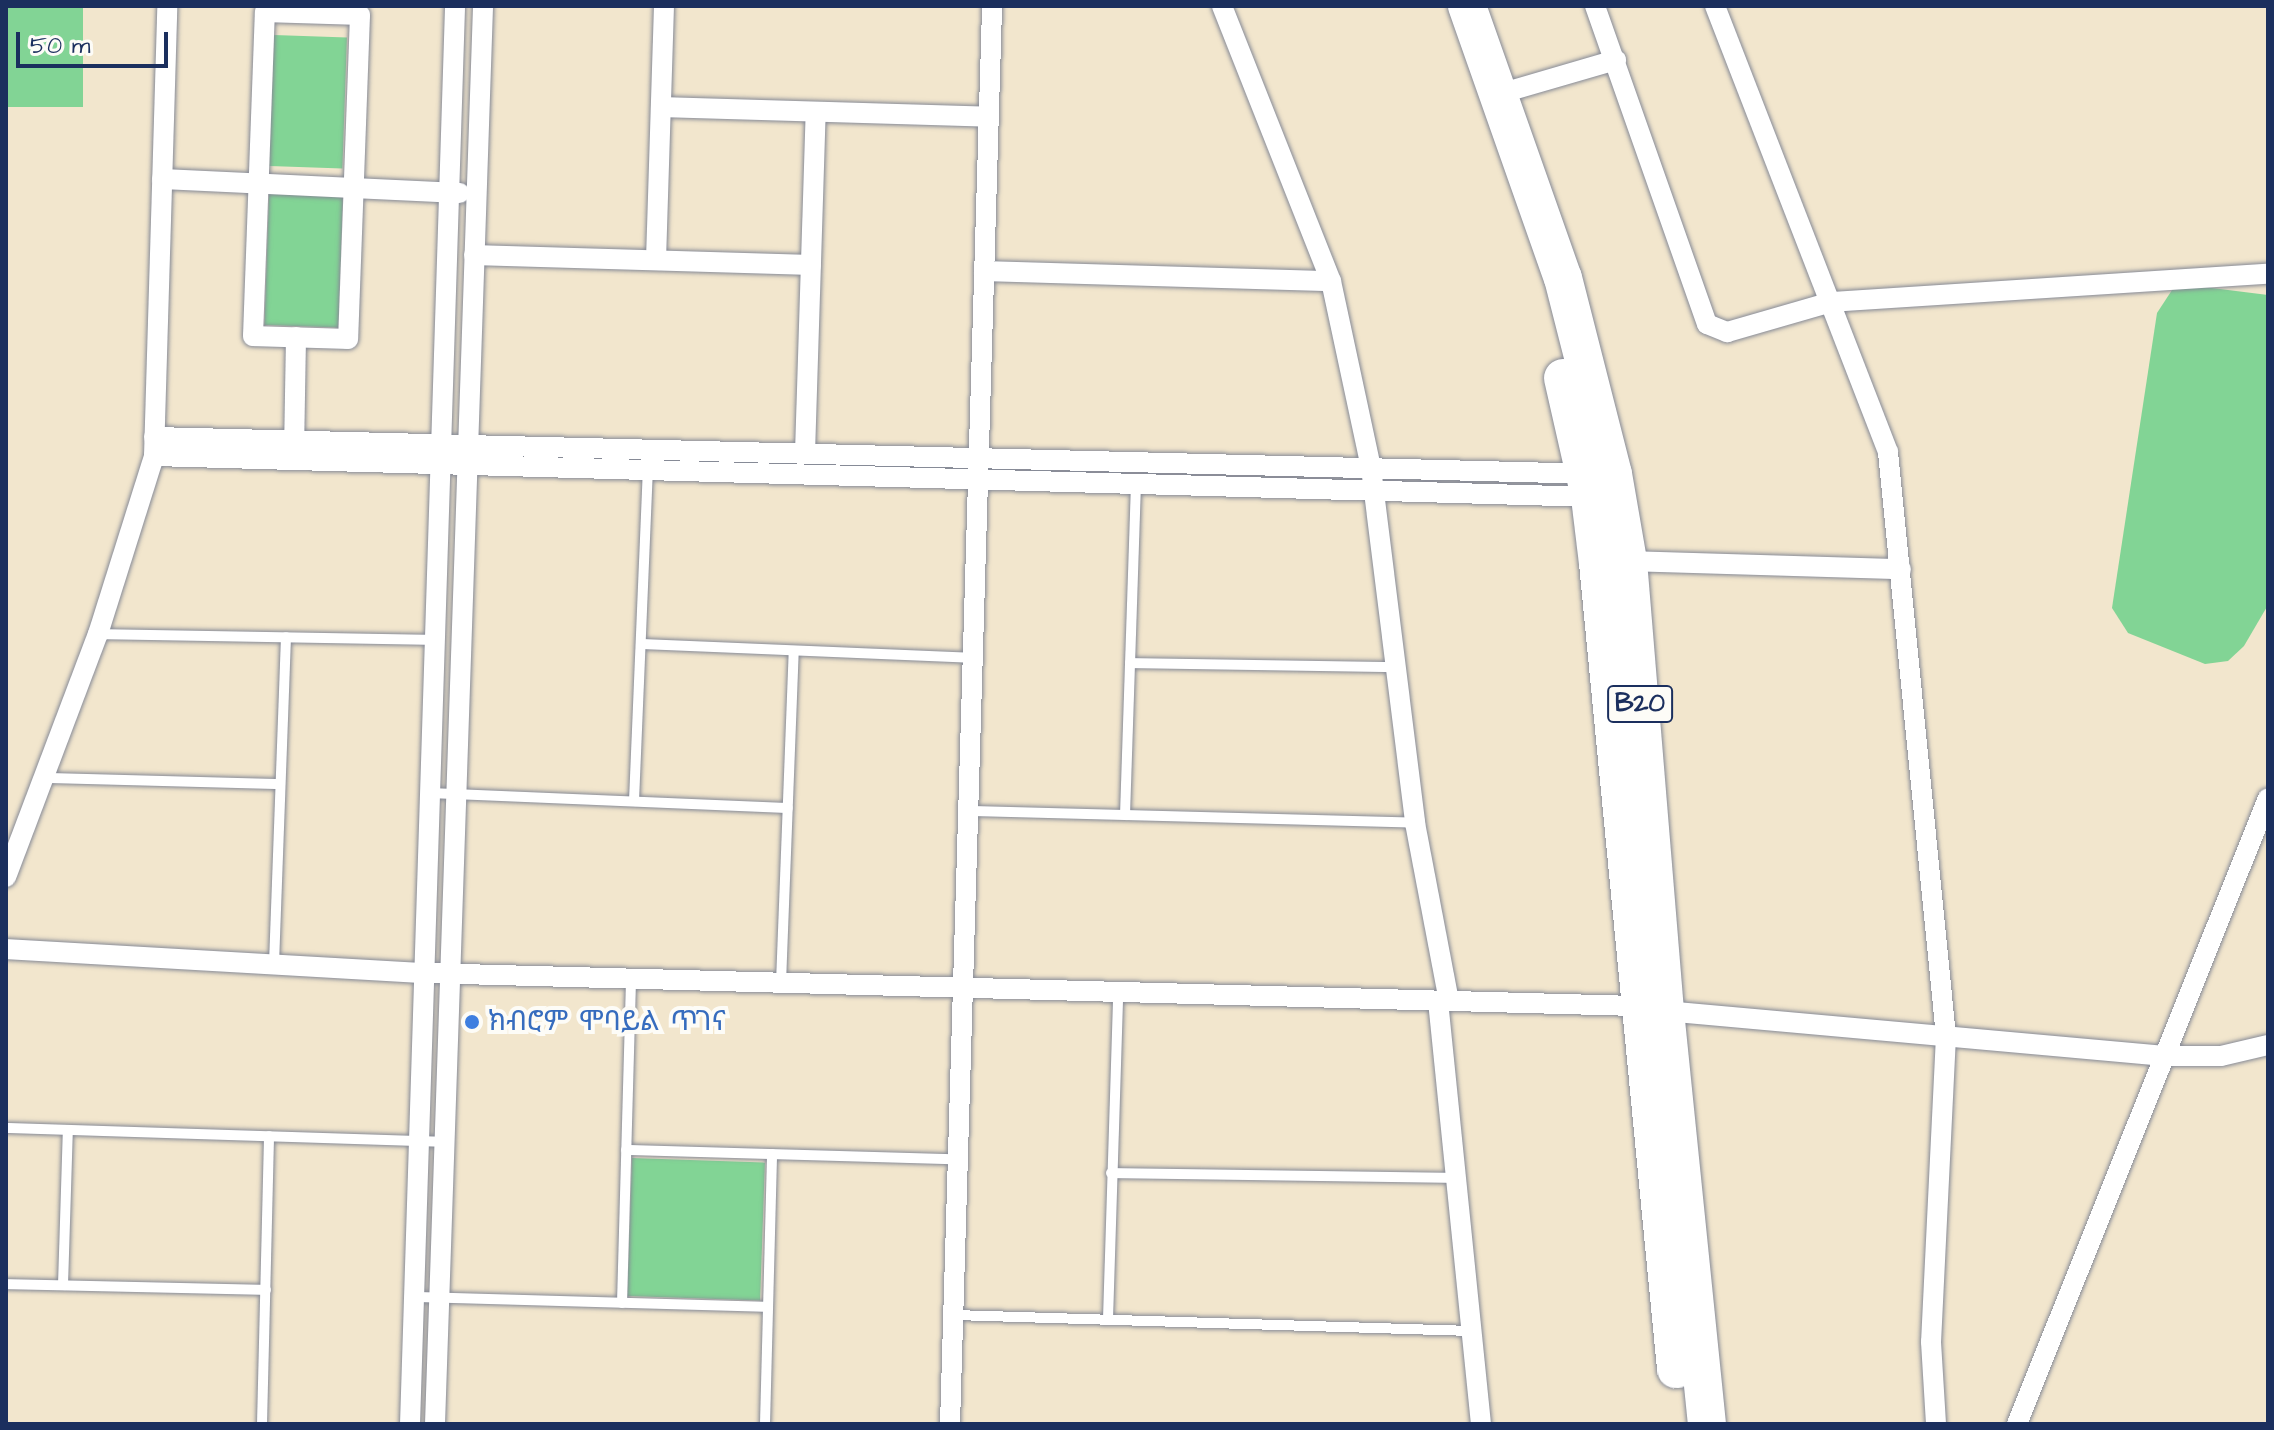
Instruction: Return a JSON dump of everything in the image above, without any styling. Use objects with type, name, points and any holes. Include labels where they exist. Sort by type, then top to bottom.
[{"type":"highway","name":"B20","points":[[1445,6],[1628,561],[1651,1009]]},
{"type":"highway","name":"B20","points":[[1467,6],[1563,278],[1601,486],[1682,1297],[1707,1424]]},
{"type":"highway","name":"B20","points":[[1681,1424],[1682,1297]]},
{"type":"street","points":[[6,877],[98,634],[154,446],[167,6]]},
{"type":"street","points":[[410,1424],[455,6]]},
{"type":"street","points":[[435,1424],[483,6]]},
{"type":"street","points":[[656,260],[664,6]]},
{"type":"street","points":[[950,1424],[992,6]]},
{"type":"street","points":[[1222,6],[1331,281],[1371,468],[1371,491],[1415,823],[1443,1001],[1481,1424]]},
{"type":"street","points":[[1595,6],[1707,324],[1727,332],[1831,302],[2268,274]]},
{"type":"street","points":[[1715,6],[1888,452],[1946,1036],[1931,1342],[1936,1424]]},
{"type":"street","points":[[312,10],[360,15],[348,339],[253,336],[259,184],[265,12],[312,10]]},
{"type":"street","points":[[1499,94],[1616,60]]},
{"type":"street","points":[[661,107],[989,117]]},
{"type":"street","points":[[805,453],[816,112]]},
{"type":"street","points":[[162,179],[476,194]]},
{"type":"street","points":[[474,255],[811,265]]},
{"type":"street","points":[[984,271],[1331,281]]},
{"type":"street","points":[[294,450],[296,337]]},
{"type":"street","points":[[154,446],[468,455],[805,453],[1371,468],[1601,486]]},
{"type":"street","points":[[468,455],[648,470],[1371,491],[1601,486]]},
{"type":"street","points":[[1628,561],[1901,569]]},
{"type":"street","points":[[2017,1424],[2268,798]]},
{"type":"street","points":[[6,949],[424,973],[1651,1009],[2165,1056],[2221,1056],[2268,1045]]},
{"type":"lane","points":[[1125,815],[1136,462]]},
{"type":"lane","points":[[634,801],[648,470]]},
{"type":"lane","points":[[98,634],[435,640]]},
{"type":"lane","points":[[274,964],[286,637]]},
{"type":"lane","points":[[641,644],[972,658]]},
{"type":"lane","points":[[781,983],[794,651]]},
{"type":"lane","points":[[1130,663],[1395,667]]},
{"type":"lane","points":[[45,778],[280,784]]},
{"type":"lane","points":[[429,793],[788,808]]},
{"type":"lane","points":[[968,811],[1415,823]]},
{"type":"lane","points":[[622,1303],[631,978]]},
{"type":"lane","points":[[1108,1319],[1118,992]]},
{"type":"lane","points":[[6,1128],[444,1142]]},
{"type":"lane","points":[[63,1285],[68,1130]]},
{"type":"lane","points":[[262,1424],[269,1136]]},
{"type":"lane","points":[[626,1150],[957,1159]]},
{"type":"lane","points":[[765,1424],[772,1154]]},
{"type":"lane","points":[[1111,1173],[1457,1178]]},
{"type":"lane","points":[[6,1284],[266,1290]]},
{"type":"lane","points":[[414,1297],[768,1307]]},
{"type":"lane","points":[[954,1315],[1473,1331]]},
{"type":"green space","points":[[6,6],[83,6],[83,107],[6,107]]},
{"type":"green space","points":[[274,35],[347,38],[342,168],[269,166]]},
{"type":"green space","points":[[269,194],[343,197],[338,328],[264,325]]},
{"type":"green space","points":[[2188,285],[2268,295],[2268,605],[2244,646],[2228,661],[2205,664],[2128,633],[2112,608],[2157,313],[2174,287]]},
{"type":"green space","points":[[632,1158],[765,1163],[760,1301],[627,1296]]},
{"type":"place","name":"ክብሮም ሞባይል ጥገና","points":[[472,1022]]}]
